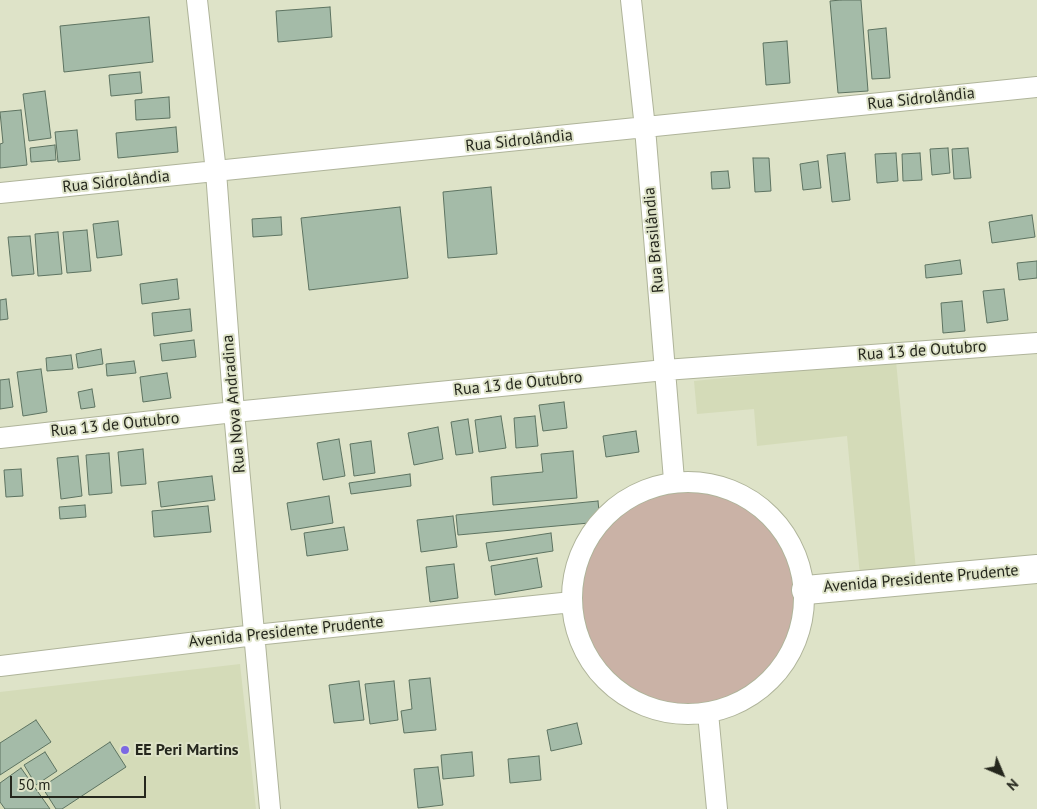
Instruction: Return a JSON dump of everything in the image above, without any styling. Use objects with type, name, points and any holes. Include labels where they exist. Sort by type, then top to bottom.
[{"type":"street","name":"Rua Nova Andradina","points":[[197,0],[216,172],[234,412],[270,809]]},
{"type":"street","name":"Rua Brasilândia","points":[[631,0],[645,128],[674,480]]},
{"type":"street","name":"Rua Sidrolândia","points":[[0,194],[1037,87]]},
{"type":"street","name":"Rua 13 de Outubro","points":[[0,438],[234,412],[665,370],[1037,343]]},
{"type":"street","points":[[674,480],[714,484],[742,493],[777,521],[799,557],[806,590],[800,634],[776,675],[741,703],[708,713],[672,714],[628,699],[597,671],[577,634],[572,602],[573,578],[586,543],[611,510],[646,489],[674,480]]},
{"type":"street","name":"Avenida Presidente Prudente","points":[[806,590],[1037,569]]},
{"type":"street","name":"Avenida Presidente Prudente","points":[[0,666],[255,635],[572,602]]},
{"type":"street","points":[[708,713],[717,809]]},
{"type":"shaded area","points":[[896,361],[916,570],[860,576],[847,436],[757,446],[754,409],[697,414],[694,381]]},
{"type":"shaded area","points":[[678,491],[698,491],[729,499],[747,509],[764,522],[777,539],[787,557],[793,577],[795,598],[793,619],[787,639],[777,657],[764,674],[747,687],[729,697],[698,705],[678,705],[647,697],[620,681],[605,666],[589,639],[581,608],[581,588],[589,557],[605,530],[620,515],[647,499]]},
{"type":"shaded area","name":"EE Peri Martins","points":[[240,664],[256,809],[0,809],[0,692]]},
{"type":"building","points":[[861,0],[868,91],[838,93],[830,1]]},
{"type":"building","points":[[330,7],[332,37],[278,42],[276,11]]},
{"type":"building","points":[[149,17],[153,62],[64,72],[60,26]]},
{"type":"building","points":[[886,28],[890,78],[872,79],[868,30]]},
{"type":"building","points":[[787,41],[790,83],[766,85],[763,43]]},
{"type":"building","points":[[140,72],[142,93],[111,96],[109,75]]},
{"type":"building","points":[[45,91],[51,138],[29,141],[23,94]]},
{"type":"building","points":[[169,97],[170,118],[136,120],[135,100]]},
{"type":"building","points":[[21,110],[27,165],[0,168],[0,144],[3,143],[0,112]]},
{"type":"building","points":[[176,127],[178,152],[118,158],[116,133]]},
{"type":"building","points":[[77,130],[80,160],[58,162],[55,132]]},
{"type":"building","points":[[55,145],[56,160],[31,162],[30,148]]},
{"type":"building","points":[[948,148],[950,173],[932,175],[930,149]]},
{"type":"building","points":[[968,148],[971,178],[954,179],[952,149]]},
{"type":"building","points":[[845,153],[850,200],[832,202],[827,155]]},
{"type":"building","points":[[896,153],[898,181],[877,183],[875,154]]},
{"type":"building","points":[[920,153],[922,180],[903,181],[902,154]]},
{"type":"building","points":[[753,158],[769,158],[771,191],[755,192]]},
{"type":"building","points":[[818,161],[821,188],[803,190],[800,164]]},
{"type":"building","points":[[728,171],[730,188],[712,189],[711,172]]},
{"type":"building","points":[[491,187],[497,254],[448,258],[443,192]]},
{"type":"building","points":[[400,207],[408,278],[309,290],[301,218]]},
{"type":"building","points":[[1032,215],[1035,237],[992,243],[989,222]]},
{"type":"building","points":[[281,217],[282,235],[253,237],[252,219]]},
{"type":"building","points":[[118,221],[122,255],[97,258],[93,224]]},
{"type":"building","points":[[87,230],[91,271],[67,273],[63,232]]},
{"type":"building","points":[[58,232],[62,274],[38,276],[35,234]]},
{"type":"building","points":[[30,236],[34,274],[12,276],[8,237]]},
{"type":"building","points":[[960,260],[962,274],[926,278],[925,265]]},
{"type":"building","points":[[1037,261],[1037,278],[1019,280],[1017,263]]},
{"type":"building","points":[[177,279],[179,299],[142,304],[140,284]]},
{"type":"building","points":[[1004,289],[1008,320],[987,323],[983,291]]},
{"type":"building","points":[[6,299],[8,319],[0,320],[0,300]]},
{"type":"building","points":[[962,301],[965,331],[943,333],[941,303]]},
{"type":"building","points":[[190,309],[192,331],[154,336],[152,313]]},
{"type":"building","points":[[194,340],[196,357],[162,361],[160,344]]},
{"type":"building","points":[[101,349],[103,364],[78,368],[76,354]]},
{"type":"building","points":[[71,355],[73,369],[47,371],[46,358]]},
{"type":"building","points":[[134,361],[136,373],[107,376],[106,364]]},
{"type":"building","points":[[41,369],[47,412],[23,416],[17,372]]},
{"type":"building","points":[[167,373],[171,398],[143,402],[140,377]]},
{"type":"building","points":[[9,379],[13,407],[0,409],[0,380]]},
{"type":"building","points":[[92,389],[95,407],[81,409],[78,392]]},
{"type":"building","points":[[564,402],[567,428],[543,431],[539,405]]},
{"type":"building","points":[[501,416],[506,448],[479,452],[475,420]]},
{"type":"building","points":[[535,416],[538,446],[516,448],[514,418]]},
{"type":"building","points":[[468,419],[473,453],[456,455],[451,422]]},
{"type":"building","points":[[438,427],[443,459],[414,465],[408,433]]},
{"type":"building","points":[[636,431],[639,452],[606,457],[603,436]]},
{"type":"building","points":[[339,439],[345,476],[323,480],[317,443]]},
{"type":"building","points":[[371,441],[375,473],[354,476],[350,444]]},
{"type":"building","points":[[143,449],[146,484],[121,486],[118,452]]},
{"type":"building","points":[[573,451],[577,498],[493,505],[491,477],[543,472],[541,454]]},
{"type":"building","points":[[109,453],[112,493],[89,495],[86,455]]},
{"type":"building","points":[[78,456],[82,496],[61,499],[57,458]]},
{"type":"building","points":[[21,469],[23,496],[6,497],[4,470]]},
{"type":"building","points":[[410,474],[411,486],[351,494],[349,483]]},
{"type":"building","points":[[212,476],[215,500],[161,507],[158,482]]},
{"type":"building","points":[[329,496],[333,523],[291,530],[287,503]]},
{"type":"building","points":[[598,501],[600,522],[458,535],[456,515]]},
{"type":"building","points":[[85,505],[86,517],[60,519],[59,507]]},
{"type":"building","points":[[208,506],[211,532],[154,537],[152,511]]},
{"type":"building","points":[[453,516],[457,547],[421,552],[417,520]]},
{"type":"building","points":[[344,527],[348,550],[307,556],[304,533]]},
{"type":"building","points":[[551,533],[553,551],[489,561],[486,543]]},
{"type":"building","points":[[537,558],[542,587],[495,595],[491,566]]},
{"type":"building","points":[[454,564],[458,598],[430,602],[426,567]]},
{"type":"building","points":[[430,678],[436,730],[404,733],[401,711],[412,709],[409,680]]},
{"type":"building","points":[[359,681],[364,720],[334,723],[329,685]]},
{"type":"building","points":[[394,681],[398,720],[370,724],[365,684]]},
{"type":"building","points":[[36,720],[51,742],[0,775],[0,743]]},
{"type":"building","points":[[577,723],[582,744],[551,751],[547,730]]},
{"type":"building","points":[[110,742],[126,767],[62,809],[56,809],[42,787]]},
{"type":"building","points":[[45,752],[57,771],[36,785],[24,765]]},
{"type":"building","points":[[472,752],[474,776],[443,779],[441,755]]},
{"type":"building","points":[[539,756],[541,780],[510,783],[508,759]]},
{"type":"building","points":[[438,767],[443,805],[418,808],[414,769]]},
{"type":"building","points":[[21,768],[50,809],[5,809],[0,802],[0,783]]},
{"type":"place","name":"EE Peri Martins","points":[[125,750]]}]
